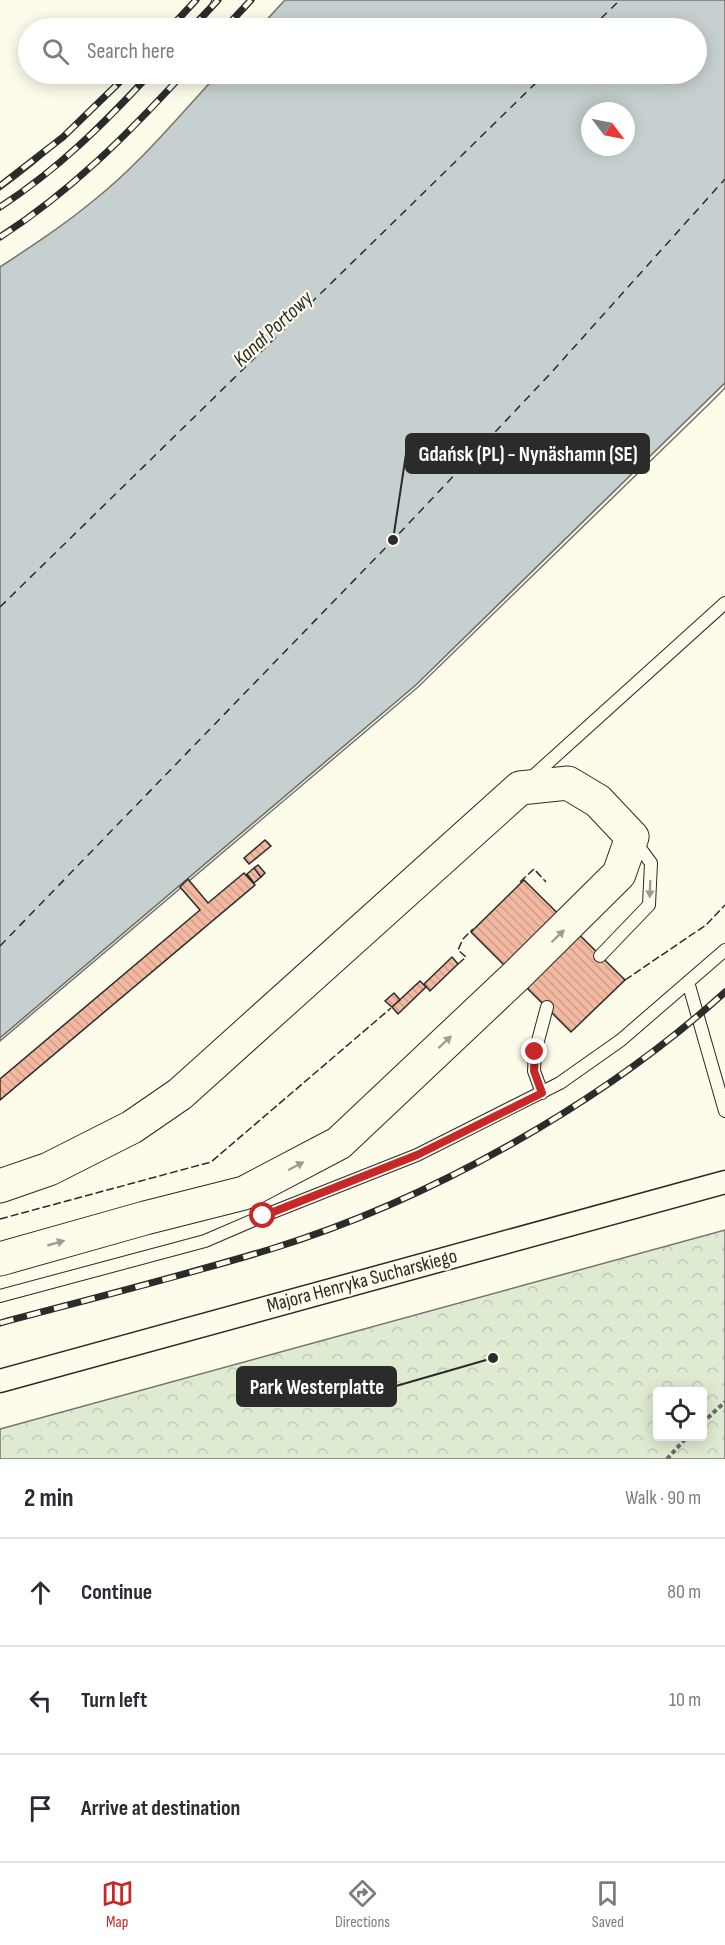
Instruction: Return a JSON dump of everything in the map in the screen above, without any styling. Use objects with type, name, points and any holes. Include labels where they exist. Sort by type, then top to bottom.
[{"type":"highway","points":[[0,1186],[49,1169],[132,1127],[180,1094],[520,788],[568,783],[598,801],[632,837],[620,874],[339,1143],[244,1193],[0,1259]]},
{"type":"street","name":"Majora Henryka Sucharskiego","points":[[0,1381],[725,1182]]},
{"type":"lane","points":[[188,18],[205,0]]},
{"type":"lane","points":[[0,198],[65,147],[128,84]]},
{"type":"lane","points":[[520,788],[725,603]]},
{"type":"lane","points":[[600,956],[649,905],[651,863],[632,837]]},
{"type":"lane","points":[[0,1296],[205,1241],[417,1155],[560,1083],[621,1040],[725,950]]},
{"type":"lane","points":[[688,982],[725,1111]]},
{"type":"lane","points":[[542,1093],[534,1071],[535,1052],[547,1007]]},
{"type":"path","points":[[707,1418],[725,1401]]},
{"type":"path","points":[[667,1459],[684,1441]]},
{"type":"green space","points":[[725,1230],[725,1459],[0,1459],[0,1429]]},
{"type":"water","name":"Kanał Portowy","points":[[285,0],[725,0],[725,383],[416,685],[0,1038],[0,267],[82,210],[127,172],[209,84],[707,84],[707,18],[268,18]]},
{"type":"pier","points":[[725,383],[725,388],[707,406],[418,687],[0,1041],[0,1038],[416,685]]},
{"type":"building","points":[[265,840],[271,846],[249,864],[244,858]]},
{"type":"building","points":[[258,865],[265,873],[261,877],[254,868]]},
{"type":"building","points":[[254,868],[261,877],[254,883],[247,874]]},
{"type":"building","points":[[244,873],[255,885],[0,1100],[0,1079],[200,910],[180,887],[188,879],[208,903]]},
{"type":"building","points":[[524,880],[625,980],[571,1032],[471,932]]},
{"type":"building","points":[[452,957],[458,964],[430,991],[424,984]]},
{"type":"building","points":[[420,981],[426,987],[398,1014],[392,1007]]},
{"type":"building","points":[[394,993],[400,1000],[392,1007],[385,1001]]},
{"type":"ferry route","points":[[601,18],[620,0]]},
{"type":"ferry route","points":[[0,607],[535,84]]},
{"type":"ferry route","points":[[0,946],[393,540],[550,374],[725,179]]},
{"type":"railway","points":[[179,18],[196,0]]},
{"type":"railway","points":[[201,18],[218,0]]},
{"type":"railway","points":[[234,18],[251,0]]},
{"type":"railway","points":[[0,186],[63,137],[118,84]]},
{"type":"railway","points":[[0,207],[61,162],[141,84]]},
{"type":"railway","points":[[0,237],[26,220],[97,162],[174,84]]},
{"type":"railway","points":[[0,1323],[271,1249],[331,1229],[391,1204],[511,1144],[569,1109],[625,1072],[677,1033],[725,992]]},
{"type":"fence","points":[[520,882],[534,869],[546,882]]},
{"type":"fence","points":[[625,980],[706,925],[725,905]]},
{"type":"fence","points":[[458,964],[466,957],[458,950],[463,939],[473,929]]},
{"type":"fence","points":[[0,1219],[211,1162],[391,1008]]},
{"type":"place","name":"Gdańsk (PL) - Nynäshamn (SE)","points":[[393,540]]},
{"type":"place","name":"Park Westerplatte","points":[[493,1358]]},
{"type":"route","points":[[263,1216],[417,1155],[542,1093],[534,1071],[535,1052]]}]
